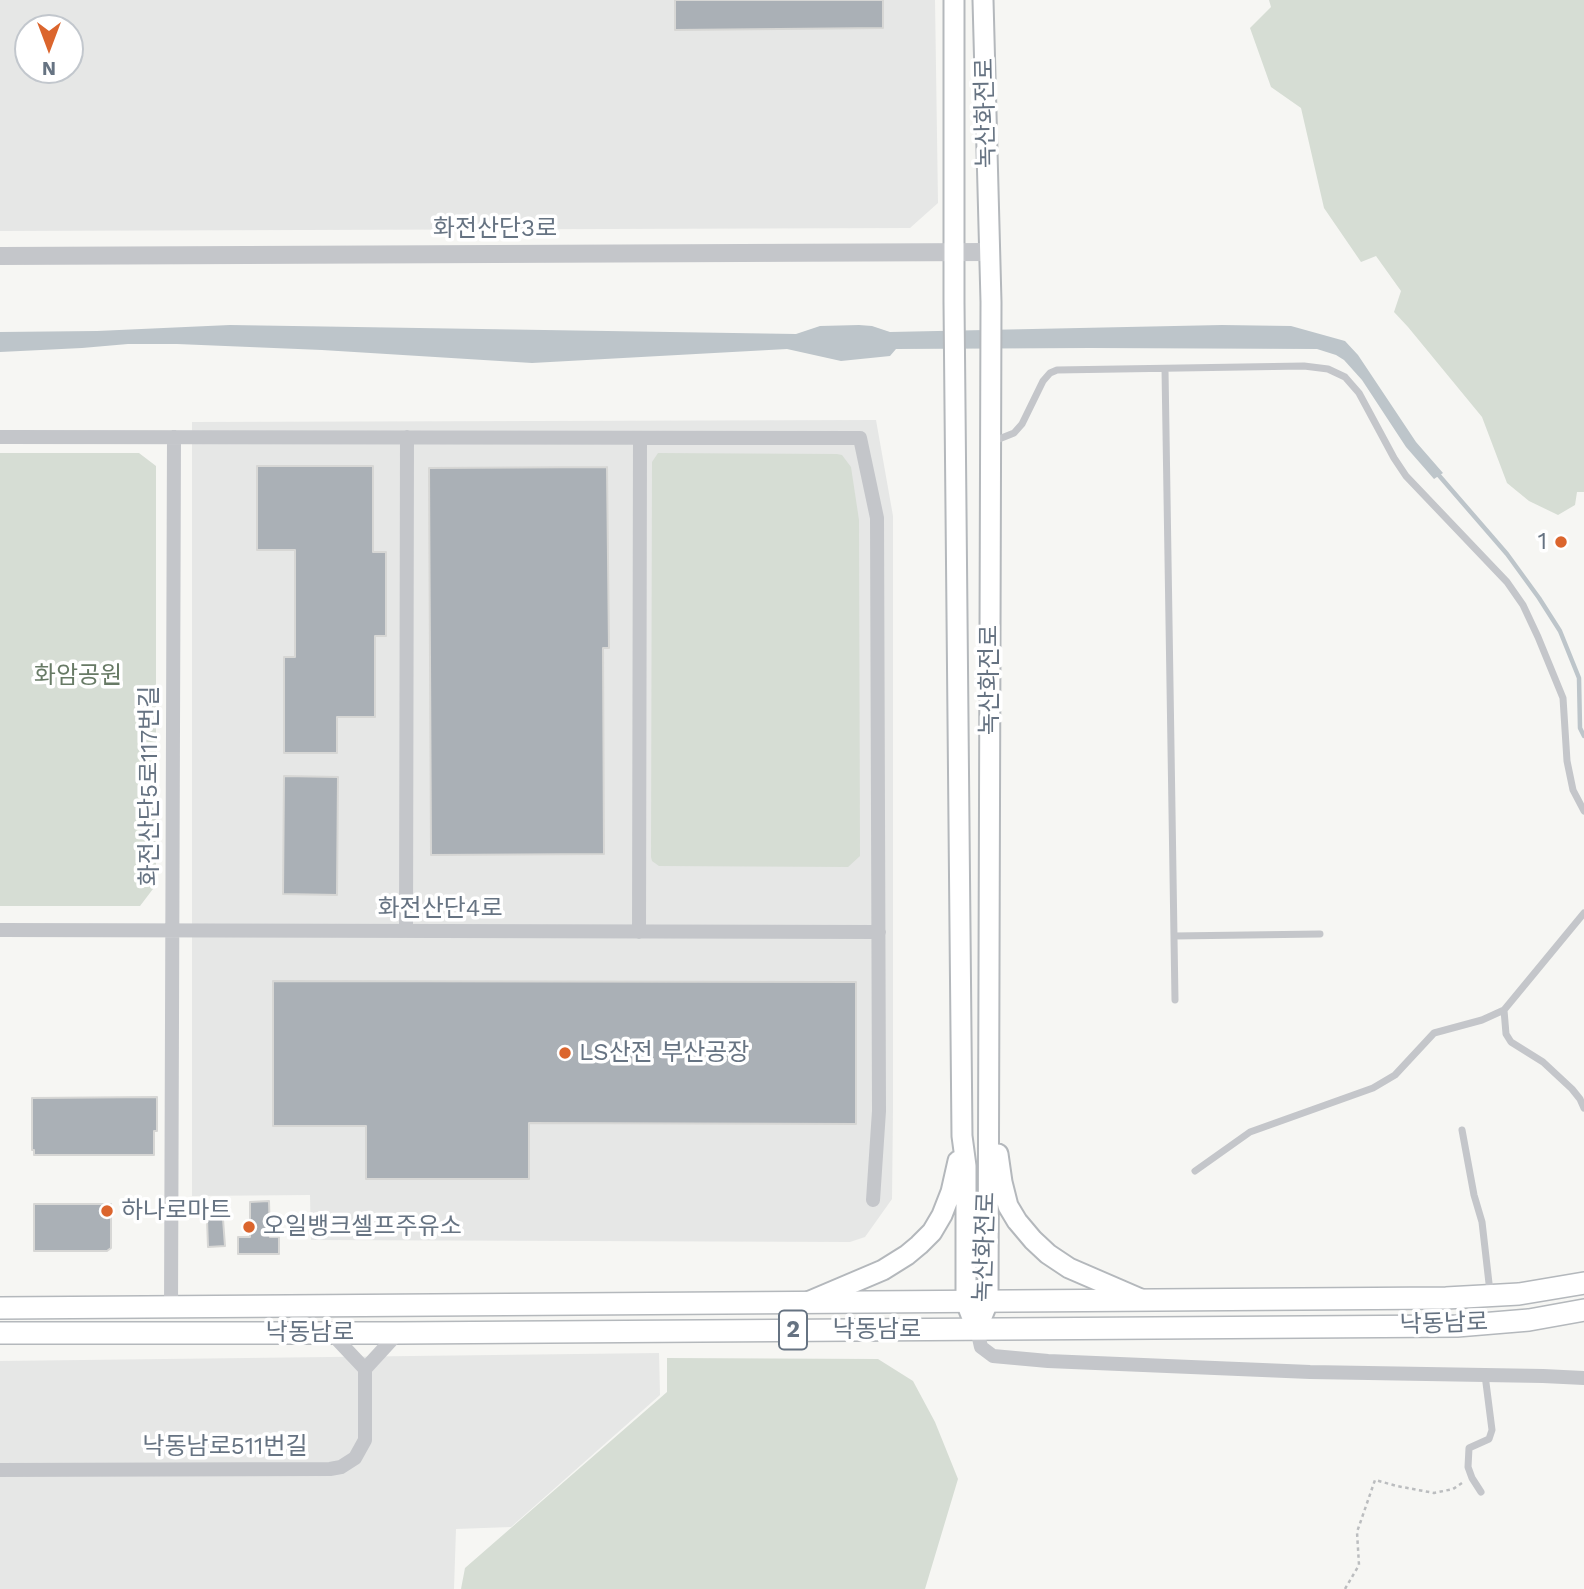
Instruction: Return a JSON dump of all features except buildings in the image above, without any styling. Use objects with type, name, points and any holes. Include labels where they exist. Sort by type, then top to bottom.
[{"type":"main road","name":"녹산화전로","points":[[954,0],[954,302],[962,1136],[967,1166],[966,1302],[977,1329]]},
{"type":"main road","name":"녹산화전로","points":[[977,1329],[988,1302],[991,302],[984,0]]},
{"type":"main road","points":[[989,1091],[1002,1182],[1017,1222],[1032,1240],[1069,1268],[1144,1300]]},
{"type":"main road","points":[[804,1303],[883,1270],[907,1255],[932,1232],[951,1192],[962,1136]]},
{"type":"main road","name":"낙동남로","points":[[0,1308],[1433,1298],[1519,1294],[1584,1283]]},
{"type":"main road","name":"낙동남로","points":[[0,1333],[398,1333],[1457,1325],[1529,1320],[1584,1310]]},
{"type":"street","name":"화전산단3로","points":[[0,256],[989,252]]},
{"type":"street","points":[[0,437],[860,438],[877,518],[879,1111],[873,1200]]},
{"type":"street","name":"화전산단5로117번길","points":[[171,1308],[174,437]]},
{"type":"street","points":[[406,931],[407,438]]},
{"type":"street","points":[[639,932],[640,438]]},
{"type":"street","name":"화전산단4로","points":[[0,930],[879,932]]},
{"type":"street","points":[[977,1329],[981,1347],[993,1356],[1048,1361],[1310,1372],[1584,1378]]},
{"type":"street","points":[[331,1333],[365,1369],[398,1333]]},
{"type":"street","name":"낙동남로511번길","points":[[0,1471],[341,1467],[355,1458],[365,1440],[365,1369]]},
{"type":"lane","points":[[990,442],[1014,433],[1022,424],[1043,381],[1057,370],[1320,367],[1345,377],[1359,393],[1406,476],[1507,582],[1523,605],[1563,698],[1567,761],[1573,790],[1584,811]]},
{"type":"lane","points":[[1165,369],[1175,1000]]},
{"type":"lane","points":[[1195,1171],[1250,1132],[1373,1088],[1395,1075],[1434,1033],[1482,1020],[1504,1010],[1584,913]]},
{"type":"lane","points":[[1174,936],[1320,934]]},
{"type":"lane","points":[[1504,1010],[1506,1034],[1511,1042],[1543,1062],[1573,1089],[1584,1108]]},
{"type":"lane","points":[[1462,1130],[1482,1222],[1490,1296]]},
{"type":"lane","points":[[1481,1492],[1468,1467],[1469,1448],[1489,1439],[1492,1430],[1485,1375]]},
{"type":"path","points":[[1345,1589],[1359,1565],[1357,1532],[1375,1480],[1434,1493],[1452,1489],[1472,1478]]},
{"type":"shaded area","points":[[0,0],[935,0],[938,203],[910,228],[0,231]]},
{"type":"shaded area","points":[[230,325],[796,334],[820,326],[859,325],[890,332],[1291,326],[1345,341],[1358,355],[1416,442],[1443,473],[1434,479],[1406,447],[1362,380],[1344,360],[1317,349],[896,349],[890,356],[841,361],[787,349],[532,363],[177,344],[128,344],[0,352],[0,332]]},
{"type":"shaded area","points":[[876,420],[893,516],[892,1199],[865,1237],[850,1242],[311,1240],[310,1195],[192,1196],[192,422]]},
{"type":"shaded area","points":[[659,1353],[660,1395],[511,1527],[456,1529],[454,1589],[0,1589],[0,1361]]},
{"type":"green space","points":[[1269,0],[1584,0],[1584,492],[1577,492],[1575,505],[1558,515],[1529,501],[1507,483],[1482,417],[1394,312],[1401,291],[1376,256],[1361,262],[1324,208],[1301,108],[1271,87],[1250,28],[1271,7]]},
{"type":"green space","name":"화암공원","points":[[0,453],[139,453],[156,466],[156,885],[140,906],[0,906]]},
{"type":"green space","points":[[658,453],[837,454],[842,455],[851,467],[859,520],[860,856],[848,867],[659,866],[652,861],[652,462]]},
{"type":"green space","points":[[667,1358],[878,1359],[913,1381],[935,1422],[958,1479],[925,1589],[461,1589],[465,1568],[667,1392]]},
{"type":"waterway","points":[[1436,472],[1507,554],[1560,631],[1579,678],[1580,728],[1584,736]]},
{"type":"place","name":"1","points":[[1561,542]]},
{"type":"place","name":"LS산전 부산공장","points":[[565,1053]]},
{"type":"place","name":"하나로마트","points":[[107,1211]]},
{"type":"place","name":"오일뱅크셀프주유소","points":[[249,1227]]}]
